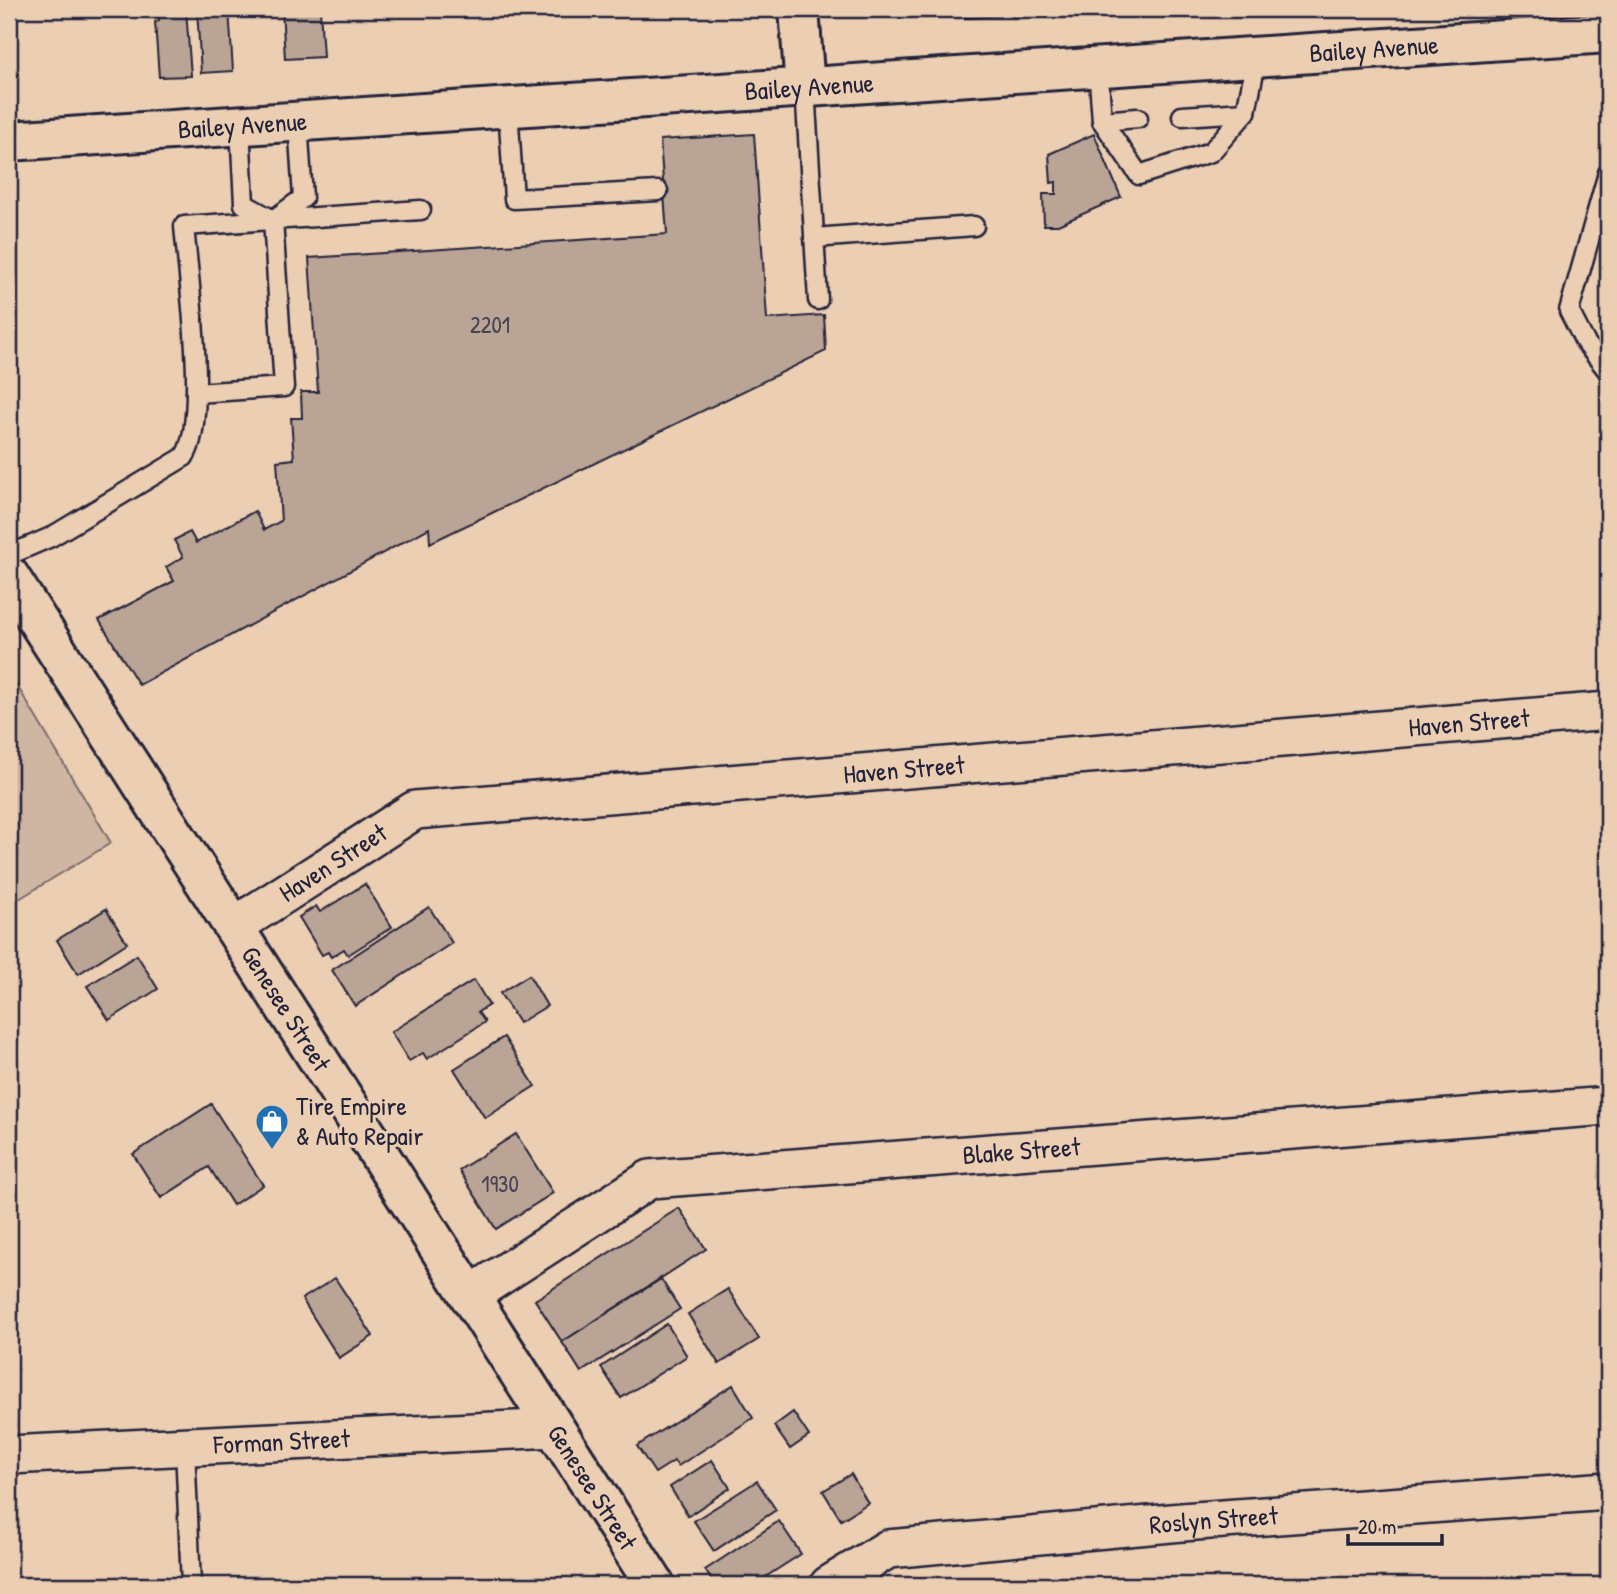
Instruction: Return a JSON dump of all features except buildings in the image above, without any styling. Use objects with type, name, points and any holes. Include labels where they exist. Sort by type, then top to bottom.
[{"type":"main road","points":[[799,9],[805,88]]},
{"type":"main road","name":"Bailey Avenue","points":[[9,141],[1608,33]]},
{"type":"main road","name":"Genesee Street","points":[[9,576],[655,1585]]},
{"type":"street","name":"Haven Street","points":[[233,927],[415,810],[1608,710]]},
{"type":"street","name":"Blake Street","points":[[469,1296],[650,1179],[1608,1106]]},
{"type":"street","name":"Forman Street","points":[[9,1455],[554,1428]]},
{"type":"street","name":"Roslyn Street","points":[[829,1585],[888,1549],[1182,1522],[1608,1491]]},
{"type":"lane","points":[[1098,67],[1102,121],[1139,175],[1211,152],[1246,112],[1257,57]]},
{"type":"lane","points":[[805,88],[818,300]]},
{"type":"lane","points":[[508,108],[514,199],[658,191]]},
{"type":"lane","points":[[1182,116],[1246,112]]},
{"type":"lane","points":[[1102,121],[1138,118]]},
{"type":"lane","points":[[273,220],[303,198],[298,122]]},
{"type":"lane","points":[[240,125],[244,204],[273,220]]},
{"type":"lane","points":[[1608,173],[1569,311],[1586,342],[1608,371]]},
{"type":"lane","points":[[9,555],[51,537],[184,457],[191,447],[196,394],[184,226],[421,210]]},
{"type":"lane","points":[[196,394],[284,387],[273,220]]},
{"type":"lane","points":[[814,238],[974,226]]},
{"type":"lane","points":[[185,1447],[191,1585]]},
{"type":"shaded area","points":[[9,672],[111,843],[9,905]]},
{"type":"place","name":"Tire Empire & Auto Repair","points":[[272,1151]]}]
